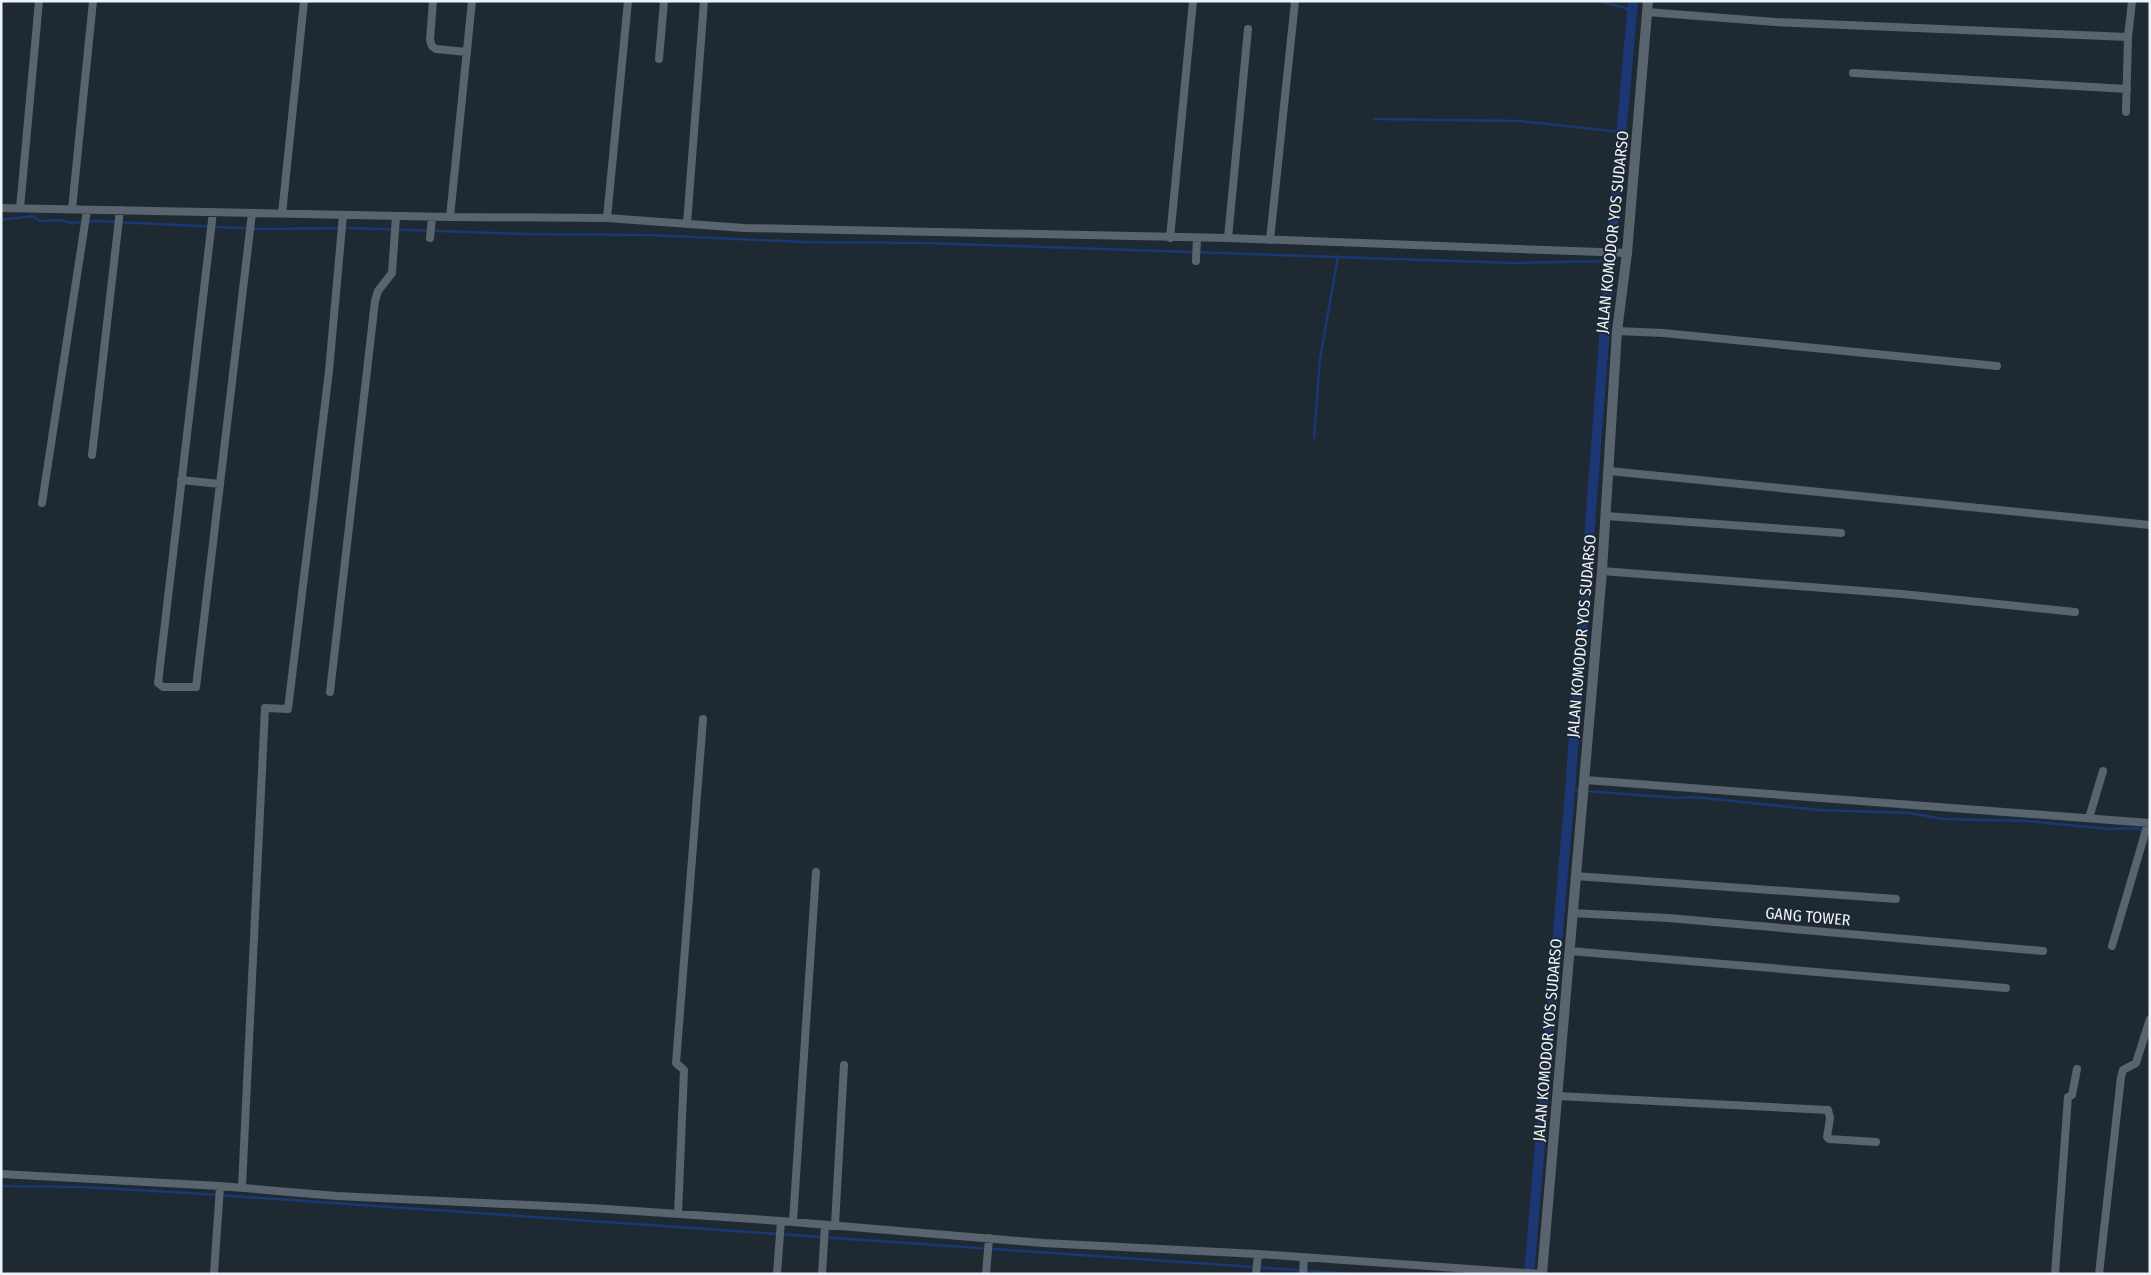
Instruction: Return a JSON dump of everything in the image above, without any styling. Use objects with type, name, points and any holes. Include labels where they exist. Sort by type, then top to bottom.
[{"type":"street","points":[[20,208],[39,1]]},
{"type":"street","points":[[72,209],[93,1]]},
{"type":"street","points":[[282,214],[304,1]]},
{"type":"street","points":[[433,1],[430,40],[432,46],[436,49],[467,52]]},
{"type":"street","points":[[450,217],[472,1]]},
{"type":"street","points":[[606,218],[628,1]]},
{"type":"street","points":[[659,59],[664,1]]},
{"type":"street","points":[[687,224],[704,1]]},
{"type":"street","points":[[1170,238],[1193,1]]},
{"type":"street","points":[[1270,240],[1295,1]]},
{"type":"street","points":[[2126,112],[2128,37],[2132,1]]},
{"type":"street","points":[[1648,6],[1775,22],[2128,37]]},
{"type":"street","name":"JALAN KOMODOR YOS SUDARSO","points":[[1542,1274],[1602,571],[1617,331],[1648,6]]},
{"type":"street","points":[[1228,238],[1248,29]]},
{"type":"street","points":[[1853,73],[2127,88]]},
{"type":"street","points":[[1,208],[72,209],[86,212],[212,216],[252,213],[432,221],[450,217],[606,218],[744,228],[1170,238],[1197,242],[1228,238],[1624,253]]},
{"type":"street","points":[[42,504],[86,212]]},
{"type":"street","points":[[92,455],[120,213]]},
{"type":"street","points":[[212,216],[158,683],[162,687],[196,687],[252,213]]},
{"type":"street","points":[[242,1187],[265,708],[288,708],[329,371],[343,218]]},
{"type":"street","points":[[330,692],[375,301],[378,291],[392,273],[396,220]]},
{"type":"street","points":[[430,238],[432,221]]},
{"type":"street","points":[[1196,259],[1197,242]]},
{"type":"street","points":[[1617,331],[1664,333],[1997,366]]},
{"type":"street","points":[[1609,471],[2150,525]]},
{"type":"street","points":[[181,480],[220,484]]},
{"type":"street","points":[[1606,516],[1841,533]]},
{"type":"street","points":[[1602,571],[1902,594],[2075,612]]},
{"type":"street","points":[[678,1214],[684,1070],[676,1063],[703,719]]},
{"type":"street","points":[[2088,818],[2103,771]]},
{"type":"street","points":[[1584,782],[2149,823],[2112,946]]},
{"type":"street","points":[[793,1222],[816,872]]},
{"type":"street","points":[[1575,876],[1896,900]]},
{"type":"street","name":"GANG TOWER","points":[[1572,913],[1678,919],[2043,951]]},
{"type":"street","points":[[1570,951],[2006,988]]},
{"type":"street","points":[[2099,1274],[2121,1077],[2123,1070],[2136,1063],[2150,1019]]},
{"type":"street","points":[[835,1225],[844,1065]]},
{"type":"street","points":[[2054,1274],[2068,1097],[2072,1095],[2077,1069]]},
{"type":"street","points":[[1558,1096],[1828,1110],[1830,1118],[1827,1137],[1829,1139],[1876,1142]]},
{"type":"street","points":[[1,1174],[242,1187],[337,1196],[678,1214],[780,1223],[793,1222],[825,1228],[835,1225],[989,1240],[1542,1274]]},
{"type":"street","points":[[214,1274],[220,1187]]},
{"type":"street","points":[[777,1274],[780,1223]]},
{"type":"street","points":[[822,1274],[825,1228]]},
{"type":"street","points":[[986,1274],[989,1240]]},
{"type":"street","points":[[1256,1271],[1258,1256]]},
{"type":"street","points":[[1303,1274],[1304,1260]]},
{"type":"waterway","points":[[1600,1],[1632,10]]},
{"type":"waterway","points":[[1529,1274],[1570,790],[1611,247],[1633,1]]},
{"type":"waterway","points":[[1374,119],[1520,121],[1621,132]]},
{"type":"waterway","points":[[1,220],[32,216],[40,221],[60,220],[72,223],[95,221],[261,229],[352,228],[527,234],[648,235],[805,242],[925,243],[1513,263],[1610,261]]},
{"type":"waterway","points":[[1314,438],[1320,359],[1338,256]]},
{"type":"waterway","points":[[1570,790],[1581,791]]},
{"type":"waterway","points":[[1586,791],[1678,798],[1694,797],[1819,810],[1909,813],[1944,819],[2027,821],[2109,829],[2137,828],[2142,831]]},
{"type":"waterway","points":[[1,1186],[81,1187],[189,1193],[1353,1274]]}]
